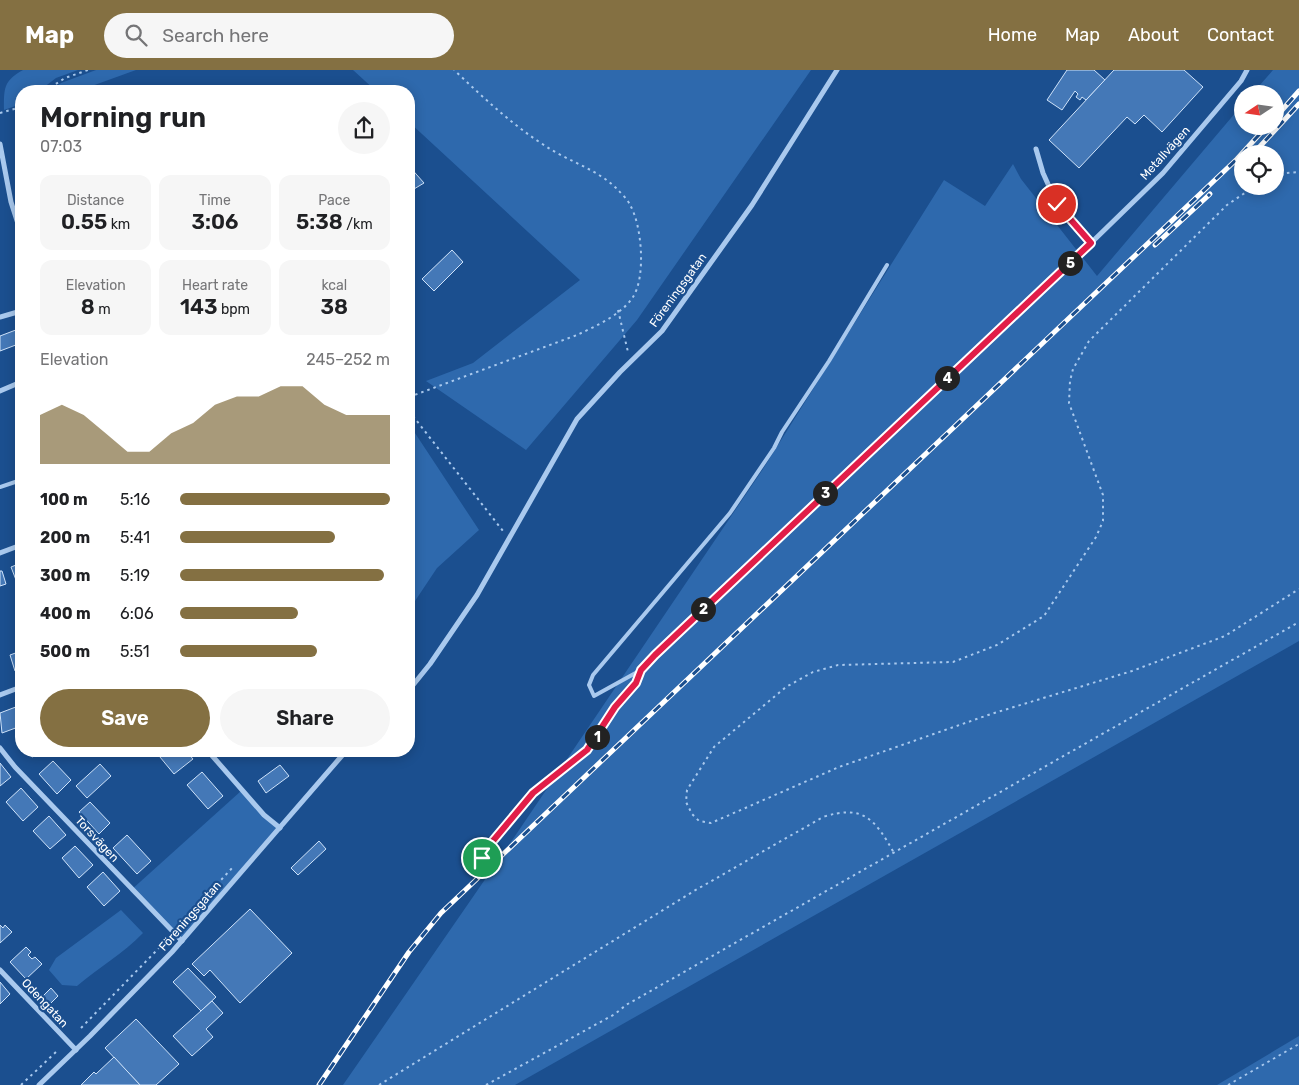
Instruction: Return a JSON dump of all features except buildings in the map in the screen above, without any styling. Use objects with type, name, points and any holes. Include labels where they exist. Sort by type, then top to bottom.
[{"type":"street","name":"Föreningsgatan","points":[[415,683],[430,664],[477,595],[577,419],[662,331],[752,205],[837,70]]},
{"type":"street","name":"Metallvägen","points":[[1091,243],[1163,173],[1241,82],[1247,70]]},
{"type":"street","points":[[0,144],[15,214]]},
{"type":"street","points":[[1036,149],[1043,173],[1057,204],[1091,243]]},
{"type":"street","points":[[0,318],[15,313]]},
{"type":"street","points":[[0,392],[15,385]]},
{"type":"street","points":[[0,553],[15,547]]},
{"type":"street","points":[[0,695],[15,689]]},
{"type":"street","name":"Torsvägen","points":[[0,748],[15,767],[182,941]]},
{"type":"street","points":[[213,757],[264,816],[280,828]]},
{"type":"street","name":"Föreningsgatan","points":[[39,1085],[76,1050],[182,941],[341,757]]},
{"type":"street","name":"Odengatan","points":[[0,970],[76,1050]]},
{"type":"lane","name":"Metallvägen","points":[[887,266],[829,361],[782,432],[774,448],[730,513],[593,675],[589,685],[594,696],[641,670],[896,425],[1091,243]]},
{"type":"lane","points":[[0,487],[15,482]]},
{"type":"lane","points":[[482,858],[492,842],[533,793],[564,770],[590,746],[615,707],[636,683],[641,670]]},
{"type":"path","points":[[54,85],[88,70]]},
{"type":"path","points":[[415,395],[577,335],[601,323],[633,297],[641,277],[640,242],[630,205],[603,177],[548,148],[507,120],[454,70]]},
{"type":"path","points":[[0,113],[15,109]]},
{"type":"path","points":[[1284,174],[1299,172]]},
{"type":"path","points":[[1242,195],[1227,205],[1089,342],[1073,369],[1070,381],[1069,402],[1103,495],[1103,521],[1096,537],[1044,616],[997,645],[953,662],[838,665],[813,672],[786,687],[714,747],[687,790],[686,802],[692,814],[699,821],[711,823],[839,767],[991,714],[1132,671],[1225,636],[1299,589]]},
{"type":"path","points":[[618,310],[630,362]]},
{"type":"path","points":[[415,419],[510,538]]},
{"type":"path","points":[[486,1085],[615,1014],[626,1005],[1299,622]]},
{"type":"path","points":[[379,1085],[694,891],[823,817],[844,812],[863,814],[880,829],[894,853]]},
{"type":"path","points":[[186,918],[235,866]]},
{"type":"path","points":[[81,1028],[160,947]]},
{"type":"path","points":[[1228,1085],[1299,1044]]},
{"type":"path","points":[[22,1085],[56,1052]]},
{"type":"shaded area","points":[[23,70],[78,70],[56,78],[47,85],[15,85],[15,106],[4,110],[6,86],[16,74]]},
{"type":"shaded area","points":[[96,70],[136,70],[95,85],[58,85]]},
{"type":"shaded area","points":[[353,70],[811,70],[637,320],[526,450],[426,381],[473,363],[580,280],[415,128],[415,85],[369,85]]},
{"type":"shaded area","points":[[1273,70],[1299,70],[1299,641],[515,1085],[343,1085],[513,839],[763,469],[944,180],[985,206],[1013,164],[1021,179],[1097,276],[1234,114],[1234,135],[1284,135],[1284,85],[1260,85]]},
{"type":"shaded area","points":[[415,433],[479,530],[437,568],[415,601]]},
{"type":"shaded area","points":[[241,791],[278,827],[184,942],[130,891]]},
{"type":"shaded area","points":[[121,910],[143,933],[77,986],[62,985],[49,970],[56,958]]},
{"type":"shaded area","points":[[1299,1036],[1299,1085],[1217,1085]]},
{"type":"railway","points":[[1284,108],[1299,91]]},
{"type":"railway","points":[[1261,145],[1299,104]]},
{"type":"railway","points":[[319,1085],[409,952],[441,913],[1237,159],[1259,135]]},
{"type":"railway","points":[[1155,245],[1210,194]]},
{"type":"route","points":[[482,858],[492,842],[533,793],[579,758],[594,742],[609,715],[636,683],[641,670],[655,655],[1091,243],[1057,204]]}]
